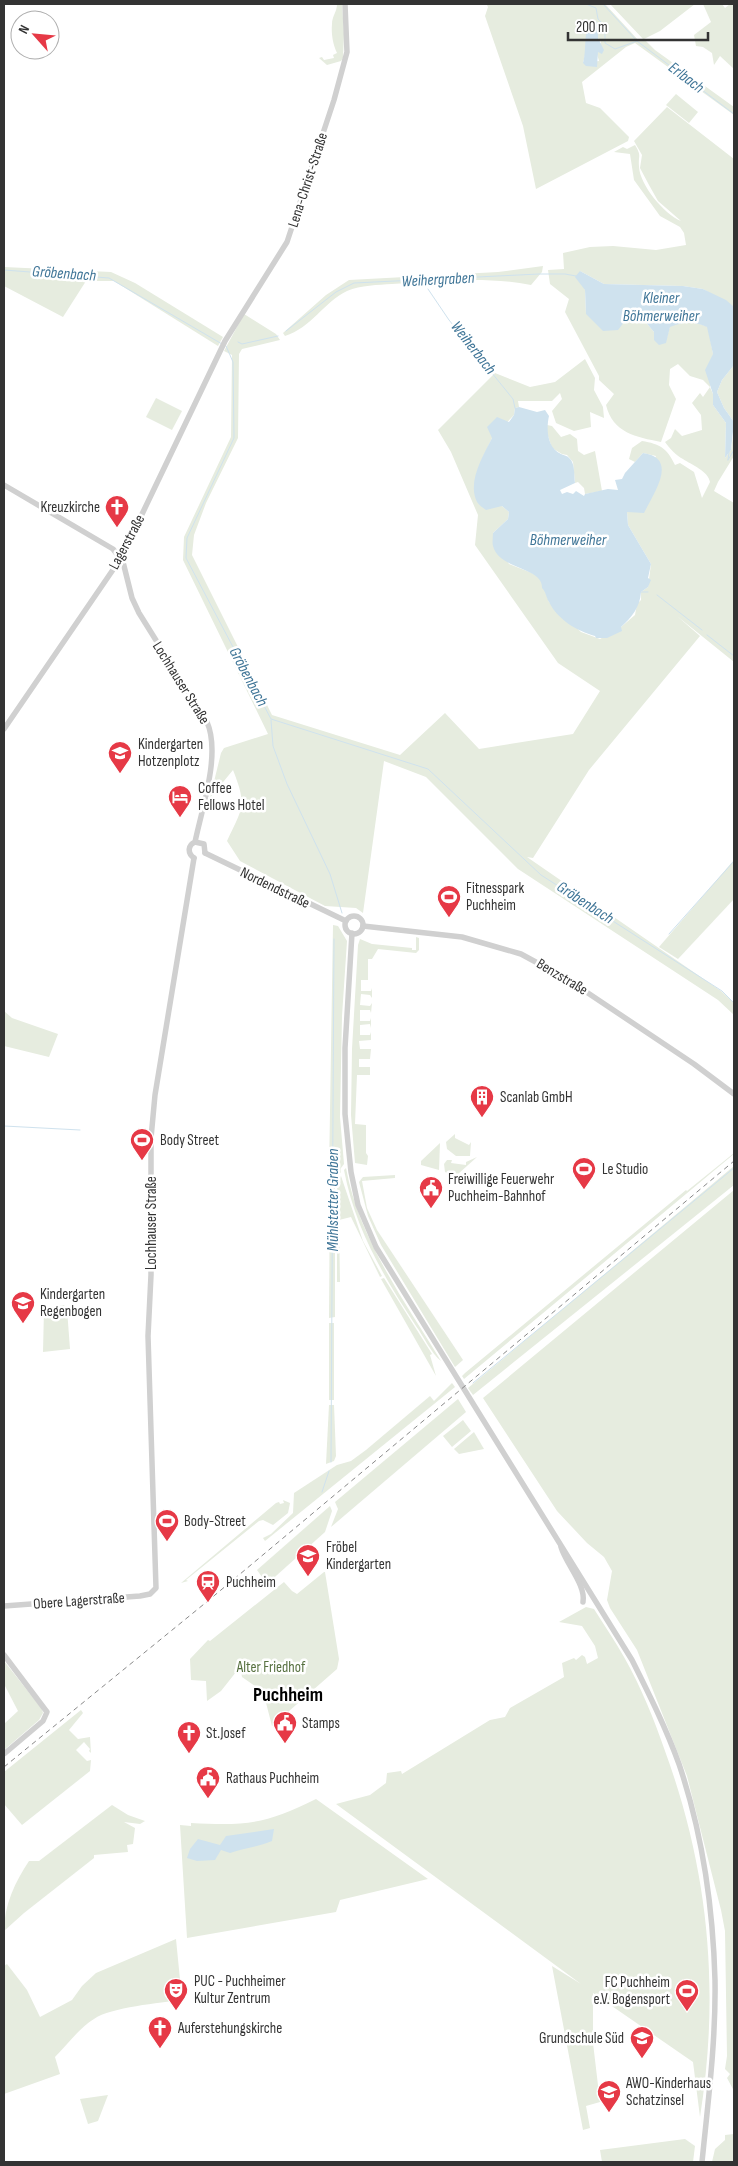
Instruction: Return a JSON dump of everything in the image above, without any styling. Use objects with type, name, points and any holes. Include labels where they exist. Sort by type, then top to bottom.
[{"type":"street","name":"Lena-Christ-Straße","points":[[224,344],[288,242],[332,107],[347,52],[345,4]]},
{"type":"street","name":"Lagerstraße","points":[[4,729],[121,558],[224,344]]},
{"type":"street","points":[[4,485],[113,549],[121,558]]},
{"type":"street","name":"Lochhauser Straße","points":[[121,558],[139,612],[167,661],[200,708],[209,727],[212,757],[195,842],[189,849],[190,854],[194,858],[155,1095],[151,1138],[151,1274],[148,1317],[157,1581],[153,1592]]},
{"type":"street","points":[[194,858],[201,858],[205,853],[204,844],[195,842]]},
{"type":"street","name":"Nordendstraße","points":[[205,853],[346,921]]},
{"type":"street","points":[[350,916],[356,916],[361,920],[363,926],[359,932],[352,934],[345,928],[346,921],[350,916]]},
{"type":"street","name":"Benzstraße","points":[[363,926],[462,937],[527,957],[568,980],[694,1064],[734,1094]]},
{"type":"street","points":[[352,934],[345,1048],[345,1114],[354,1186],[361,1213],[376,1247],[632,1660],[659,1714],[679,1765],[694,1820],[713,1933],[715,1982],[713,2048],[702,2162]]},
{"type":"street","points":[[559,1540],[564,1559],[583,1590],[583,1602]]},
{"type":"street","name":"Obere Lagerstraße","points":[[4,1606],[140,1596],[153,1592]]},
{"type":"street","points":[[4,1655],[47,1712],[43,1721],[4,1754]]},
{"type":"green space","points":[[337,4],[342,4],[343,58],[341,61],[327,65],[319,58],[322,57],[324,60],[334,58],[333,55],[337,53],[333,43],[332,28]]},
{"type":"green space","points":[[480,4],[605,4],[639,41],[643,39],[610,4],[695,4],[660,31],[644,39],[655,50],[734,107],[734,115],[635,43],[626,47],[582,82],[586,103],[600,108],[629,137],[628,141],[536,189],[523,126],[485,16],[487,5]],"holes":[[[598,24],[598,38],[601,42],[597,54],[599,61],[583,63],[586,51],[586,33]]]},
{"type":"green space","points":[[703,4],[722,4],[725,8],[730,4],[734,4],[734,69],[720,56],[714,65],[712,53],[703,47],[696,46],[694,35],[711,22]]},
{"type":"green space","points":[[676,94],[698,112],[689,123],[666,105]]},
{"type":"green space","points":[[667,107],[734,159],[734,307],[703,289],[683,286],[604,284],[580,271],[585,290],[586,314],[643,319],[654,332],[667,337],[670,326],[675,324],[689,322],[708,327],[713,354],[710,387],[703,380],[690,376],[678,364],[670,369],[669,385],[676,399],[661,442],[634,435],[620,428],[614,422],[606,405],[614,394],[599,380],[599,376],[565,312],[569,299],[550,284],[548,270],[564,269],[563,253],[590,247],[613,246],[656,250],[686,245],[684,233],[680,227],[660,216],[634,180],[630,154],[614,152],[623,147],[627,149],[635,145],[639,154],[640,174],[648,190],[667,212],[681,221],[658,201],[640,168],[642,155],[634,141]]},
{"type":"green space","points":[[543,266],[542,272],[531,285],[514,282],[462,280],[375,285],[358,288],[347,291],[339,296],[294,332],[285,336],[283,333],[326,295],[349,280],[498,272]]},
{"type":"green space","points":[[4,267],[111,272],[135,283],[223,337],[218,346],[114,281],[86,281],[63,317],[4,286]]},
{"type":"green space","points":[[244,314],[276,334],[280,340],[242,349],[239,354],[238,438],[206,503],[194,535],[192,555],[272,715],[400,755],[445,713],[479,749],[573,734],[600,691],[558,663],[475,545],[478,515],[451,452],[438,430],[495,373],[530,387],[555,382],[585,359],[595,378],[594,390],[603,407],[604,418],[590,412],[591,427],[574,431],[556,423],[552,411],[562,399],[560,393],[552,401],[518,401],[519,407],[515,408],[514,415],[492,438],[483,457],[502,506],[509,512],[508,519],[493,533],[509,564],[537,575],[542,582],[549,602],[581,632],[600,639],[621,627],[635,615],[637,604],[641,600],[641,592],[648,587],[651,564],[628,525],[627,512],[656,456],[643,453],[635,462],[629,459],[632,448],[642,441],[662,448],[669,454],[675,465],[680,463],[694,472],[702,498],[710,482],[709,478],[676,454],[665,442],[671,438],[675,429],[682,436],[702,430],[701,415],[692,403],[700,393],[703,397],[710,387],[713,394],[713,405],[726,423],[725,458],[731,450],[734,429],[734,456],[714,491],[734,503],[734,662],[677,616],[700,636],[589,770],[533,858],[527,857],[721,991],[734,1003],[734,1015],[718,1000],[518,869],[426,777],[384,761],[363,913],[356,908],[325,906],[240,861],[227,841],[237,821],[241,806],[240,792],[233,770],[210,798],[221,753],[224,748],[268,734],[183,560],[184,537],[231,437],[232,355],[224,351]]},
{"type":"green space","points":[[734,365],[734,422],[724,408],[717,392],[722,380]]},
{"type":"green space","points":[[156,398],[182,411],[172,430],[146,417]]},
{"type":"green space","points":[[547,425],[552,426],[561,437],[570,434],[577,439],[578,451],[584,455],[595,451],[602,491],[585,494],[584,488],[578,482],[575,483],[573,462],[567,455],[552,448],[546,430]]},
{"type":"green space","points":[[734,860],[734,899],[678,959],[659,947]]},
{"type":"green space","points":[[333,925],[338,926],[347,941],[342,1016],[340,1117],[344,1164],[341,1168],[341,1173],[329,1174]]},
{"type":"green space","points":[[416,937],[419,938],[419,950],[416,953],[378,949],[372,959],[368,959],[368,980],[361,980],[361,991],[371,991],[372,988],[372,998],[370,995],[361,994],[360,1005],[370,1006],[372,1003],[371,1013],[370,1010],[360,1010],[360,1021],[370,1021],[371,1018],[371,1028],[370,1024],[360,1025],[360,1035],[370,1035],[371,1032],[371,1040],[359,1041],[360,1049],[371,1049],[370,1059],[359,1059],[359,1067],[370,1067],[370,1075],[357,1075],[355,1124],[366,1125],[366,1153],[368,1156],[367,1165],[355,1163],[351,1115],[352,1049],[358,945],[360,939],[372,944],[416,950]]},
{"type":"green space","points":[[4,1011],[12,1018],[58,1034],[49,1057],[4,1046]]},
{"type":"green space","points":[[455,1134],[455,1138],[469,1145],[471,1142],[470,1156],[456,1156],[447,1149],[446,1142]]},
{"type":"green space","points":[[440,1143],[439,1170],[421,1165],[421,1161]]},
{"type":"green space","points":[[734,1153],[464,1379],[462,1376],[465,1373],[686,1190]]},
{"type":"green space","points":[[477,1157],[458,1174],[459,1178],[445,1172],[444,1164],[447,1160],[452,1160],[451,1163],[466,1165],[466,1162]]},
{"type":"green space","points":[[734,1166],[734,1185],[473,1395],[468,1388]]},
{"type":"green space","points":[[346,1168],[352,1194],[372,1244],[398,1292],[441,1361],[437,1358],[404,1308],[372,1252],[355,1212],[344,1170]]},
{"type":"green space","points":[[395,1175],[395,1178],[362,1181],[367,1208],[377,1230],[463,1360],[455,1367],[381,1245],[368,1216],[359,1182],[363,1177]]},
{"type":"green space","points":[[333,1176],[335,1183],[335,1317],[329,1318],[330,1177]]},
{"type":"green space","points":[[341,1176],[363,1241],[382,1276],[380,1277],[351,1217],[339,1220],[340,1282],[337,1282],[337,1183]]},
{"type":"green space","points":[[734,1190],[734,2091],[727,2078],[730,2074],[725,2069],[727,2056],[725,1931],[687,1776],[637,1650],[610,1608],[607,1600],[612,1571],[604,1557],[587,1543],[557,1511],[483,1398]]},
{"type":"green space","points":[[384,1278],[432,1354],[430,1355],[436,1376],[381,1279]]},
{"type":"green space","points":[[64,1305],[67,1309],[70,1349],[43,1352],[44,1309]]},
{"type":"green space","points":[[329,1323],[334,1323],[334,1400],[329,1400]]},
{"type":"green space","points":[[452,1383],[455,1387],[265,1541],[263,1538],[271,1534],[293,1513],[294,1493],[337,1465],[351,1461],[430,1396],[434,1401]]},
{"type":"green space","points":[[458,1399],[466,1412],[331,1527],[338,1509],[335,1502]]},
{"type":"green space","points":[[329,1405],[334,1405],[336,1456],[334,1461],[326,1464]]},
{"type":"green space","points":[[463,1420],[471,1431],[452,1447],[443,1436]]},
{"type":"green space","points":[[474,1432],[484,1449],[459,1454],[454,1449]]},
{"type":"green space","points":[[283,1500],[290,1503],[288,1513],[273,1525],[263,1520],[259,1521],[186,1580],[188,1581],[181,1583],[276,1503],[284,1503]]},
{"type":"green space","points":[[330,1506],[332,1511],[325,1532],[267,1584],[257,1570]]},
{"type":"green space","name":"Alter Friedhof","points":[[324,1572],[339,1659],[337,1669],[272,1726],[265,1699],[269,1696],[242,1677],[240,1667],[221,1691],[207,1701],[206,1681],[191,1680],[190,1659],[208,1640],[210,1641],[284,1582],[297,1594]]},
{"type":"green space","points":[[586,1607],[594,1609],[621,1651],[636,1680],[647,1703],[680,1796],[701,1886],[709,1977],[709,2024],[700,2117],[693,2062],[593,1993],[593,2043],[600,2102],[586,2106],[590,2128],[583,2130],[552,1966],[581,1984],[336,1804],[370,1795],[386,1783],[387,1773],[401,1771],[402,1774],[490,1720],[505,1717],[510,1708],[564,1677],[562,1663],[574,1658],[576,1660],[582,1655],[585,1657],[587,1664],[598,1658],[595,1646],[582,1626],[559,1622]]},
{"type":"green space","points":[[4,1661],[42,1709],[43,1713],[39,1720],[4,1750],[4,1724],[18,1711],[4,1684]]},
{"type":"green space","points":[[81,1710],[83,1713],[69,1730],[78,1739],[90,1737],[91,1753],[84,1742],[76,1750],[87,1761],[91,1760],[90,1771],[22,1825],[4,1804],[4,1772]]},
{"type":"green space","points":[[316,1799],[428,1879],[340,1900],[336,1912],[187,1938],[180,1825],[191,1826],[191,1823],[227,1824],[256,1822],[283,1814]]},
{"type":"green space","points":[[112,1805],[128,1815],[145,1821],[140,1824],[124,1822],[135,1828],[133,1844],[127,1845],[128,1852],[94,1855],[94,1858],[4,1931],[6,1912],[11,1894],[29,1861],[39,1861]]},
{"type":"green space","points":[[176,1939],[182,2000],[112,2011],[94,2019],[83,2027],[55,2057],[60,2074],[4,2094],[4,1966],[7,1964],[27,1990],[40,2017],[72,2000],[82,1986],[96,1973]]},
{"type":"green space","points":[[108,2095],[98,2121],[88,2124],[80,2099]]},
{"type":"green space","points":[[734,2134],[734,2162],[712,2162],[715,2149],[725,2140],[725,2135]]},
{"type":"green space","points":[[685,2139],[695,2146],[693,2162],[602,2162],[600,2150]]},
{"type":"water","points":[[591,21],[596,21],[598,24],[598,38],[604,50],[602,54],[598,52],[597,67],[586,66],[583,63],[586,35]]},
{"type":"water","name":"Kleiner Böhmerweiher","points":[[580,271],[604,284],[683,286],[703,289],[726,300],[734,307],[734,365],[722,380],[717,392],[724,408],[734,422],[731,450],[725,458],[726,423],[713,405],[713,394],[705,370],[713,354],[707,327],[689,322],[670,327],[666,343],[659,345],[654,340],[654,332],[643,319],[628,317],[618,330],[603,331],[586,314],[585,290],[575,277]]},
{"type":"water","name":"Böhmerweiher","points":[[519,407],[537,412],[545,410],[549,416],[548,432],[550,443],[556,451],[568,457],[572,462],[575,483],[560,490],[562,494],[567,492],[573,494],[576,491],[584,496],[585,494],[608,489],[618,490],[615,480],[622,479],[643,453],[654,456],[660,462],[662,469],[658,487],[644,513],[627,512],[628,525],[651,564],[648,578],[651,580],[648,587],[641,592],[635,611],[621,627],[622,631],[607,638],[596,638],[575,628],[563,619],[553,608],[536,576],[503,560],[493,546],[493,533],[508,519],[509,512],[502,506],[486,510],[477,502],[474,494],[475,478],[477,469],[492,438],[487,427],[497,417],[509,422],[514,415],[515,408]]},
{"type":"water","points":[[274,1829],[272,1841],[267,1843],[230,1853],[221,1850],[215,1860],[197,1861],[187,1858],[190,1849],[198,1839],[220,1845],[226,1836]]},
{"type":"waterway","name":"Erlbach","points":[[586,4],[596,8],[598,19],[605,26],[605,43],[615,49],[637,41],[734,114]]},
{"type":"waterway","name":"Erlbach","points":[[603,4],[637,41]]},
{"type":"waterway","name":"Gröbenbach","points":[[4,270],[109,278],[222,344]]},
{"type":"waterway","name":"Weihergraben","points":[[286,331],[336,292],[354,283],[539,274],[576,276]]},
{"type":"waterway","name":"Weiherbach","points":[[428,289],[449,320],[513,399],[515,408]]},
{"type":"waterway","name":"Weihergraben","points":[[238,342],[242,344],[278,336]]},
{"type":"waterway","name":"Gröbenbach","points":[[226,346],[233,362],[234,438],[187,538],[186,558],[271,719],[428,769],[541,875],[722,991],[734,1003]]},
{"type":"waterway","points":[[728,460],[734,450]]},
{"type":"waterway","points":[[728,460],[729,452]]},
{"type":"waterway","name":"Weiherbach","points":[[641,592],[648,592]]},
{"type":"waterway","name":"Weiherbach","points":[[657,595],[702,630]]},
{"type":"waterway","name":"Weiherbach","points":[[707,635],[734,656]]},
{"type":"waterway","name":"Mühlstetter Graben","points":[[271,720],[273,746],[287,784],[330,874],[342,913]]},
{"type":"waterway","points":[[669,934],[734,861]]},
{"type":"waterway","name":"Mühlstetter Graben","points":[[331,1462],[334,939]]},
{"type":"waterway","points":[[4,1126],[80,1130]]},
{"type":"waterway","points":[[473,1383],[734,1168]]},
{"type":"waterway","name":"Mühlstetter Graben","points":[[322,1492],[329,1471]]},
{"type":"railway","points":[[4,1767],[209,1600],[734,1161]]},
{"type":"place","name":"Kreuzkirche","points":[[117,528]]},
{"type":"place","name":"Kindergarten Hotzenplotz","points":[[120,774]]},
{"type":"place","name":"Coffee Fellows Hotel","points":[[180,818]]},
{"type":"place","name":"Fitnesspark Puchheim","points":[[449,918]]},
{"type":"place","name":"Scanlab GmbH","points":[[482,1118]]},
{"type":"place","name":"Body Street","points":[[142,1161]]},
{"type":"place","name":"Le Studio","points":[[584,1190]]},
{"type":"place","name":"Freiwillige Feuerwehr Puchheim-Bahnhof","points":[[431,1209]]},
{"type":"place","name":"Kindergarten Regenbogen","points":[[23,1324]]},
{"type":"place","name":"Body-Street","points":[[167,1542]]},
{"type":"place","name":"Fröbel Kindergarten","points":[[308,1577]]},
{"type":"place","name":"Puchheim","points":[[208,1603]]},
{"type":"place","name":"Stamps","points":[[285,1744]]},
{"type":"place","name":"St.Josef","points":[[189,1754]]},
{"type":"place","name":"Rathaus Puchheim","points":[[208,1799]]},
{"type":"place","name":"PUC - Puchheimer Kultur Zentrum","points":[[176,2011]]},
{"type":"place","name":"FC Puchheim e.V. Bogensport","points":[[687,2012]]},
{"type":"place","name":"Auferstehungskirche","points":[[160,2049]]},
{"type":"place","name":"Grundschule Süd","points":[[642,2059]]},
{"type":"place","name":"AWO-Kinderhaus Schatzinsel","points":[[609,2113]]},
{"type":"district","name":"Puchheim","points":[[288,1695]]}]
